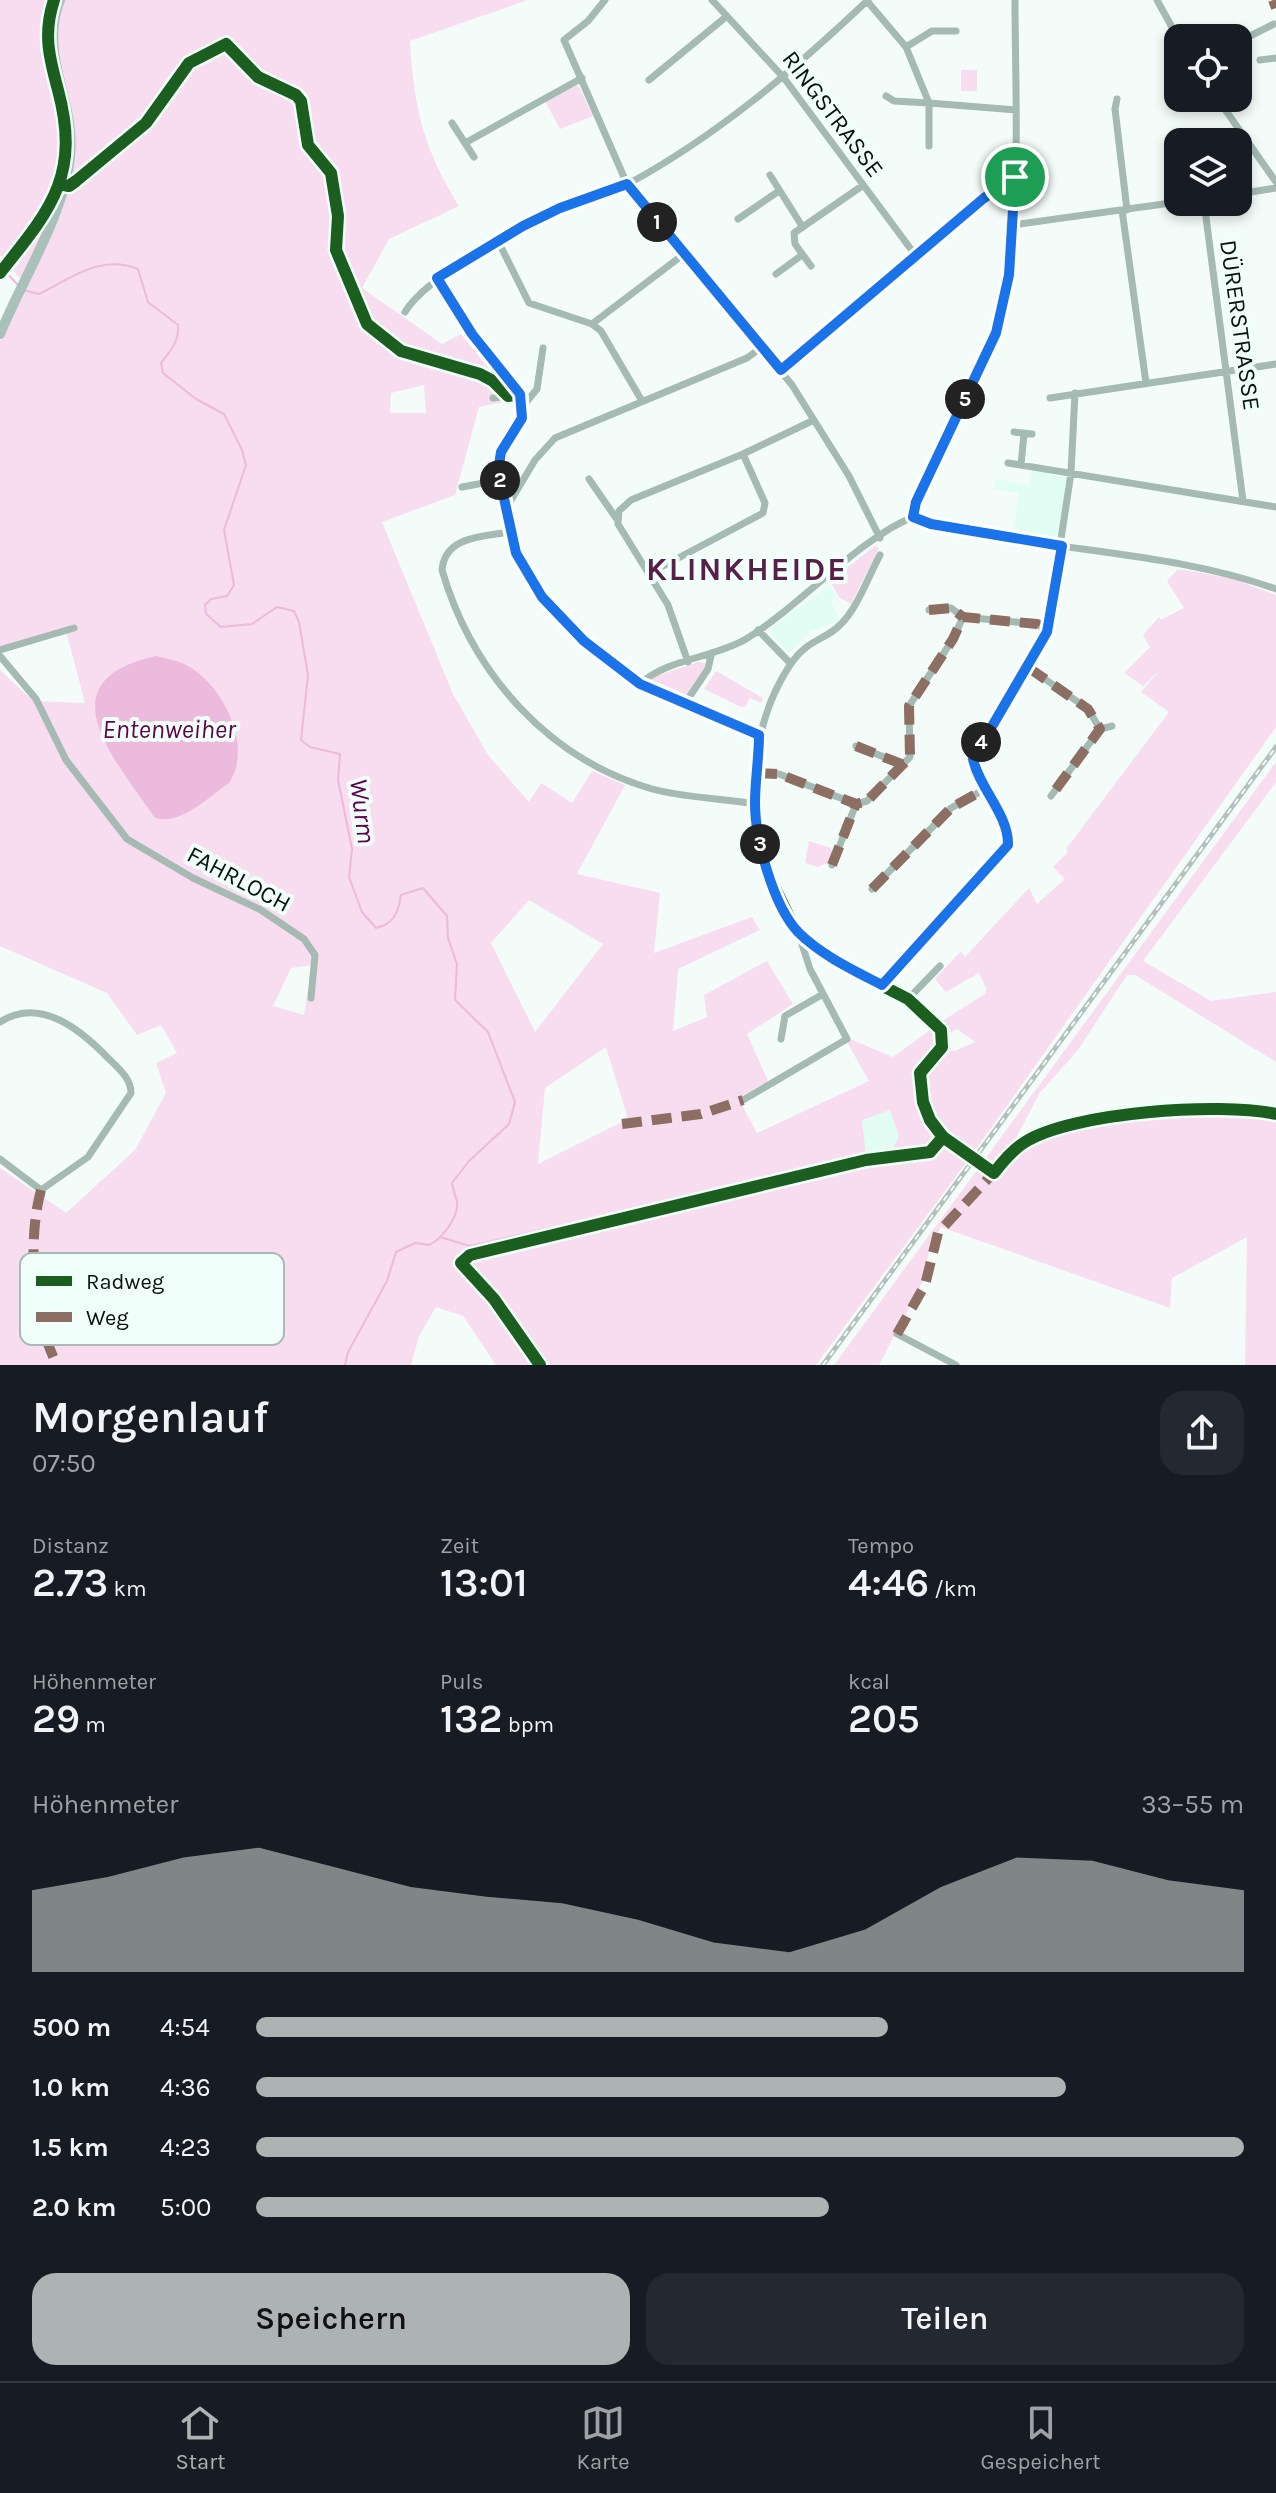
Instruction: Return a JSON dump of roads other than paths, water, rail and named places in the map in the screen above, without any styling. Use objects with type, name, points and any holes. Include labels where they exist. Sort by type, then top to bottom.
[{"type":"street","points":[[0,334],[59,199],[70,155],[70,117],[51,40],[52,22],[60,0]]},
{"type":"street","points":[[605,0],[588,21],[564,40],[627,184],[781,370],[849,476],[880,538]]},
{"type":"street","name":"RINGSTRASSE","points":[[712,0],[784,78],[916,256]]},
{"type":"street","points":[[405,312],[418,293],[437,278],[498,241],[560,208],[627,184],[706,136],[784,78],[867,0],[906,47],[929,103],[929,146]]},
{"type":"street","points":[[640,684],[649,676],[711,656],[748,637],[880,538],[913,517],[916,502],[996,333],[1009,275],[1015,177],[1015,0]]},
{"type":"street","points":[[1157,0],[1170,24]]},
{"type":"street","points":[[649,80],[727,16]]},
{"type":"street","points":[[1252,35],[1274,24]]},
{"type":"street","points":[[906,47],[932,31],[956,31]]},
{"type":"street","points":[[1260,60],[1276,58]]},
{"type":"street","points":[[465,143],[582,78]]},
{"type":"street","points":[[886,96],[894,101],[1016,110]]},
{"type":"street","points":[[1117,99],[1115,109],[1124,210],[1146,383]]},
{"type":"street","points":[[1227,112],[1276,182]]},
{"type":"street","points":[[452,123],[474,157]]},
{"type":"street","points":[[770,175],[802,226]]},
{"type":"street","points":[[781,370],[1015,177]]},
{"type":"street","points":[[811,266],[792,236],[862,186]]},
{"type":"street","points":[[1252,192],[1276,188]]},
{"type":"street","points":[[738,219],[779,191]]},
{"type":"street","points":[[1013,225],[1164,204]]},
{"type":"street","name":"DÜRERSTRASSE","points":[[1206,216],[1243,501]]},
{"type":"street","points":[[498,241],[529,303],[592,324],[608,341],[642,401]]},
{"type":"street","points":[[592,324],[684,254]]},
{"type":"street","points":[[776,274],[802,255]]},
{"type":"street","points":[[437,278],[472,334],[520,394],[524,405]]},
{"type":"street","points":[[507,507],[514,491],[548,443],[747,358],[762,347]]},
{"type":"street","points":[[543,348],[537,389],[524,405],[517,430],[501,452],[500,480],[516,553],[542,597],[584,641],[640,684],[759,735]]},
{"type":"street","points":[[1050,398],[1276,364]]},
{"type":"street","points":[[882,985],[1008,845],[1003,822],[973,759],[1029,668],[1047,632],[1071,473],[1075,393]]},
{"type":"street","points":[[493,398],[520,394]]},
{"type":"street","points":[[616,518],[623,504],[631,500],[743,454],[814,420]]},
{"type":"street","points":[[1014,432],[1028,434],[1021,465]]},
{"type":"street","points":[[650,573],[763,513],[765,503],[743,454]]},
{"type":"street","points":[[1008,463],[1276,507]]},
{"type":"street","points":[[589,479],[668,605],[688,662]]},
{"type":"street","points":[[462,487],[500,480]]},
{"type":"street","points":[[913,517],[931,524],[1216,570],[1276,589]]},
{"type":"street","points":[[509,532],[458,543],[443,558],[442,570],[479,655],[523,713],[581,756],[633,781],[675,794],[755,804]]},
{"type":"street","points":[[743,1100],[845,1042],[847,1036],[823,994],[798,932],[772,882],[760,844],[755,804],[759,735],[791,664],[812,640],[843,623],[880,555]]},
{"type":"street","points":[[929,610],[951,608],[963,617],[1037,624],[1047,632]]},
{"type":"street","points":[[757,773],[779,774],[856,804],[867,801],[904,765],[910,753],[909,706],[953,639],[963,617]]},
{"type":"street","points":[[743,627],[748,637]]},
{"type":"street","points":[[0,653],[74,628]]},
{"type":"street","points":[[758,630],[791,664]]},
{"type":"street","name":"FAHRLOCH","points":[[0,653],[36,699],[66,760],[117,828],[141,849],[261,910],[304,939],[315,955],[311,998]]},
{"type":"street","points":[[686,702],[708,669],[711,656]]},
{"type":"street","points":[[1029,668],[1088,709],[1100,729]]},
{"type":"street","points":[[1051,796],[1100,729],[1112,726]]},
{"type":"street","points":[[856,746],[904,765]]},
{"type":"street","points":[[872,889],[951,808],[985,789]]},
{"type":"street","points":[[832,865],[856,804]]},
{"type":"street","points":[[798,932],[842,965],[908,999],[936,1024],[944,1038],[942,1047],[922,1071],[920,1079],[926,1111],[943,1137]]},
{"type":"street","points":[[908,999],[940,966]]},
{"type":"street","points":[[781,1039],[785,1016],[823,994]]},
{"type":"street","points":[[0,1022],[22,1014],[60,1019],[73,1025],[121,1072],[131,1087],[122,1110],[88,1157],[41,1190],[0,1159]]},
{"type":"street","points":[[897,1334],[956,1365]]},
{"type":"water","name":"Entenweiher","points":[[156,656],[186,665],[211,686],[230,717],[238,751],[236,768],[229,783],[194,809],[165,819],[155,818],[122,771],[98,724],[95,702],[102,683],[122,668]]},
{"type":"waterway","name":"Wurm","points":[[23,290],[39,294],[87,270],[111,264],[124,265],[138,269],[148,302],[178,325],[176,341],[161,363],[163,373],[196,399],[224,414],[246,465],[224,530],[234,585],[227,596],[211,599],[205,605],[206,614],[221,627],[252,624],[277,607],[294,611],[299,622],[308,675],[301,740],[310,747],[340,754],[338,780],[352,849],[349,877],[362,912],[376,928],[382,926],[394,917],[401,895],[423,888],[447,916],[448,938],[457,964],[455,1000],[488,1032],[515,1102],[509,1124],[469,1161],[452,1183],[457,1208],[444,1233],[429,1245],[415,1243],[396,1252],[387,1281],[348,1352],[345,1365]]},
{"type":"waterway","name":"Wurm","points":[[0,266],[18,285]]},
{"type":"waterway","points":[[440,1237],[470,1246],[726,1189]]},
{"type":"railway","points":[[823,1365],[1276,747]]},
{"type":"district","name":"KLINKHEIDE","points":[[747,569]]}]
